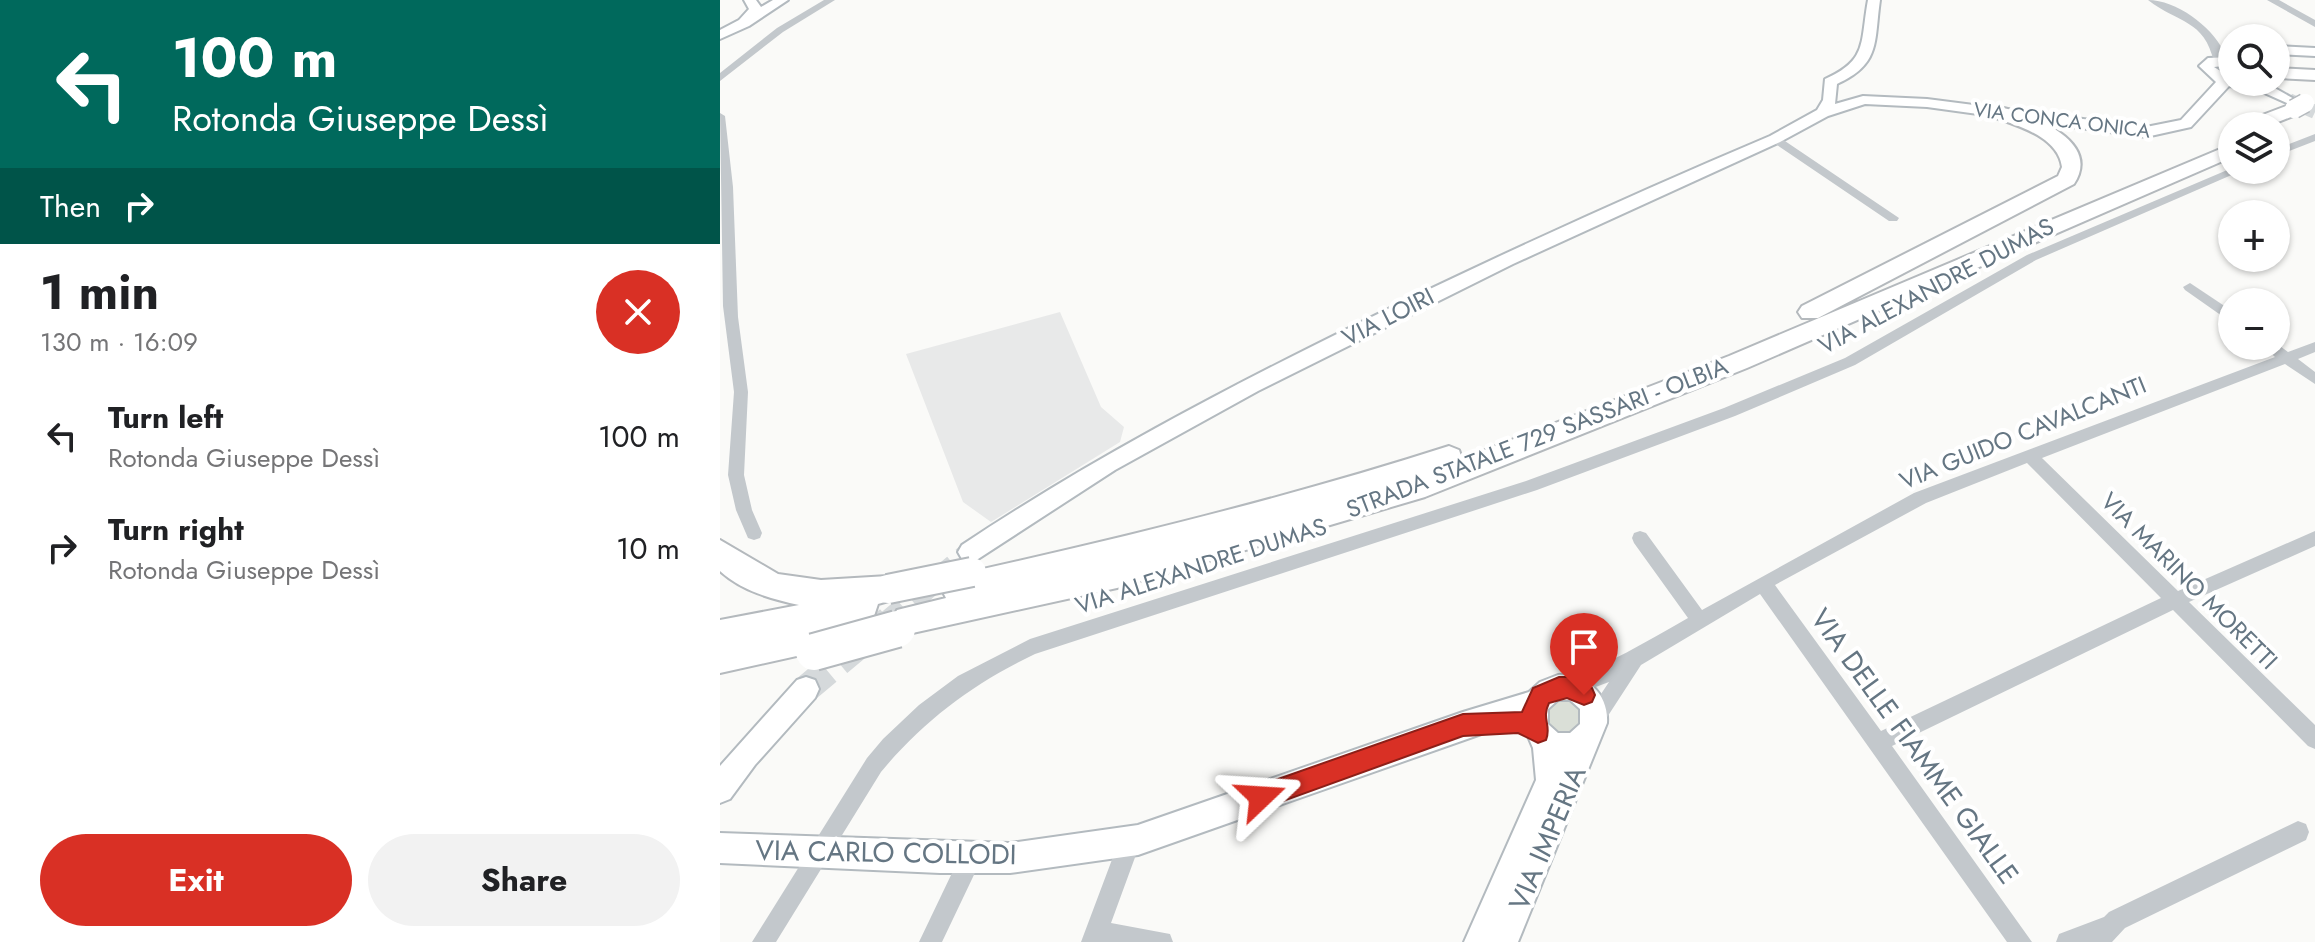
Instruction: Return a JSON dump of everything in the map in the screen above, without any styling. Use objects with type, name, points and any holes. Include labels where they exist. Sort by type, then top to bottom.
[{"type":"highway","points":[[2290,74],[2315,75]]},
{"type":"highway","points":[[1810,312],[2067,180],[2072,174],[2071,158],[2060,143],[2039,128],[2000,113]]},
{"type":"highway","name":"STRADA STATALE 729 SASSARI - OLBIA","points":[[720,634],[882,596],[1129,549],[1277,510],[1511,435],[1597,403],[2218,140]]},
{"type":"highway","name":"STRADA STATALE 729 SASSARI - OLBIA","points":[[968,580],[1236,543],[1415,489],[1738,362],[2218,156]]},
{"type":"highway","points":[[720,553],[733,567],[776,587],[830,594],[882,596]]},
{"type":"highway","points":[[720,671],[903,625],[968,580]]},
{"type":"highway","points":[[720,658],[824,643]]},
{"type":"street","points":[[750,0],[756,9],[751,17]]},
{"type":"street","points":[[720,35],[782,0]]},
{"type":"street","points":[[720,78],[780,30],[830,0]]},
{"type":"street","points":[[2153,0],[2204,32],[2218,51]]},
{"type":"street","points":[[2272,0],[2315,24]]},
{"type":"street","points":[[1866,89],[1864,60],[1873,3]]},
{"type":"street","points":[[2290,51],[2315,52]]},
{"type":"street","points":[[1823,113],[1830,100],[1830,82],[1864,60]]},
{"type":"street","points":[[2218,62],[2207,64],[2207,69],[2218,75]]},
{"type":"street","points":[[1840,77],[1866,89]]},
{"type":"street","points":[[1829,90],[1840,97],[1866,89]]},
{"type":"street","name":"VIA CONCA ONICA","points":[[1866,89],[1927,103],[2113,129],[2159,131],[2186,124],[2218,89]]},
{"type":"street","name":"VIA LOIRI","points":[[968,580],[1139,444],[1472,275],[1775,139],[1866,89]]},
{"type":"street","points":[[2283,96],[2305,107]]},
{"type":"street","points":[[720,116],[727,157],[725,310],[741,411],[729,473],[740,512],[754,533]]},
{"type":"street","points":[[1775,139],[1893,218]]},
{"type":"street","points":[[2290,149],[2312,142]]},
{"type":"street","name":"VIA ALEXANDRE DUMAS","points":[[763,942],[874,765],[895,739],[952,688],[987,666],[1030,647],[1477,503],[1695,426],[1831,371],[1898,337],[2003,272],[2218,178]]},
{"type":"street","points":[[2190,287],[2218,308]]},
{"type":"street","name":"VIA GUIDO CAVALCANTI","points":[[2290,357],[2315,347]]},
{"type":"street","name":"VIA GUIDO CAVALCANTI","points":[[1569,688],[1591,681],[1635,659],[1763,583],[1920,498],[2282,360]]},
{"type":"street","points":[[2290,360],[2315,379]]},
{"type":"street","name":"VIA MARINO MORETTI","points":[[2030,456],[2315,739]]},
{"type":"street","points":[[1640,538],[1700,621]]},
{"type":"street","points":[[1878,742],[2315,538]]},
{"type":"street","name":"VIA DELLE FIAMME GIALLE","points":[[1763,583],[2021,942]]},
{"type":"street","name":"VIA GUIDO CAVALCANTI","points":[[1592,726],[1635,659]]},
{"type":"street","points":[[1569,688],[1584,695],[1594,709],[1592,726],[1583,741],[1564,746],[1542,736],[1534,723],[1535,703],[1549,690],[1569,688]]},
{"type":"street","points":[[720,789],[745,755],[806,689]]},
{"type":"street","name":"VIA CARLO COLLODI","points":[[720,848],[1010,858],[1130,841],[1535,703]]},
{"type":"street","name":"VIA CARLO COLLODI","points":[[1463,725],[1521,722],[1542,736]]},
{"type":"street","name":"VIA IMPERIA","points":[[1502,942],[1592,726]]},
{"type":"street","name":"VIA IMPERIA","points":[[1480,942],[1550,781],[1542,736]]},
{"type":"street","points":[[2067,942],[2099,928],[2105,935],[2117,920],[2298,832]]},
{"type":"street","points":[[1130,841],[1094,937],[1162,942]]},
{"type":"street","points":[[930,942],[971,858]]},
{"type":"shaded area","points":[[1060,312],[1101,407],[1124,427],[1120,442],[991,522],[963,502],[906,354]]},
{"type":"shaded area","points":[[1564,699],[1576,704],[1581,716],[1576,728],[1564,733],[1552,728],[1547,716],[1552,704]]},
{"type":"tunnel","points":[[2289,100],[2315,112]]},
{"type":"tunnel","points":[[887,622],[970,552]]},
{"type":"tunnel","points":[[806,689],[889,620]]},
{"type":"route","points":[[1261,797],[1463,725],[1521,722],[1538,733],[1533,713],[1535,703],[1541,696],[1559,687],[1577,690],[1584,695]]}]
